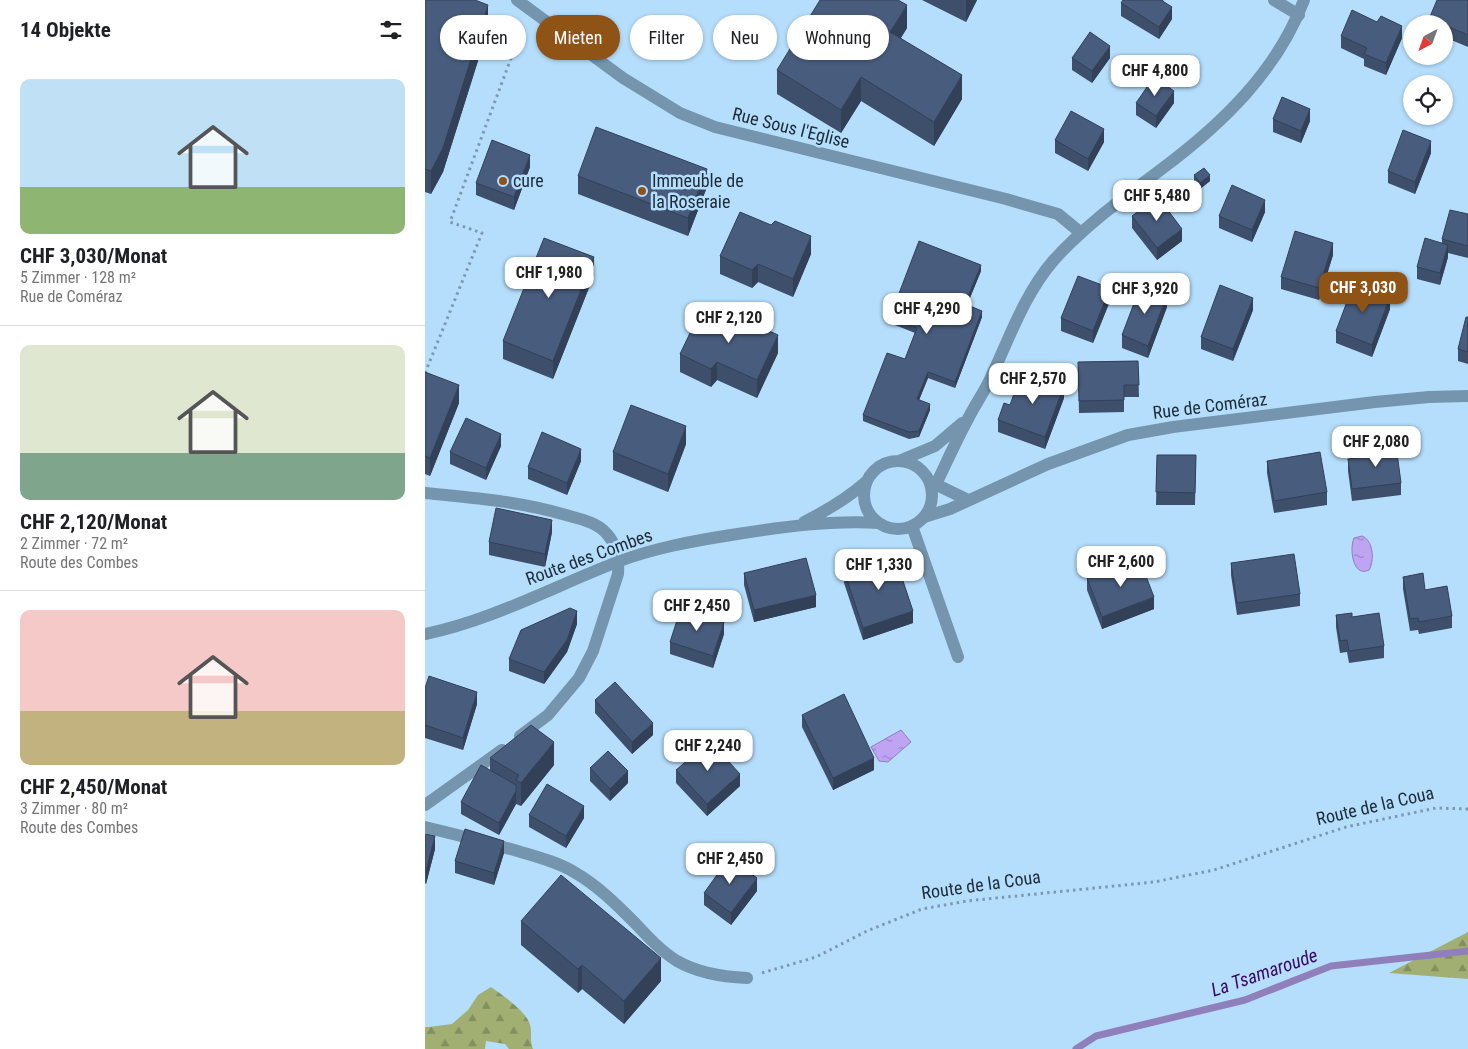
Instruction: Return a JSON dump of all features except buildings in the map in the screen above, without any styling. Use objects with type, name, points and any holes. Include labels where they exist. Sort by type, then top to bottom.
[{"type":"street","name":"Rue Sous l'Eglise","points":[[517,0],[623,78],[654,98],[688,116],[715,127],[1049,211],[1058,214],[1081,233]]},
{"type":"street","points":[[1274,0],[1299,15]]},
{"type":"street","name":"Route des Combes","points":[[924,517],[931,503],[933,485],[990,379],[1018,317],[1031,293],[1053,262],[1081,233],[1110,208],[1189,147],[1232,110],[1264,73],[1283,45],[1305,0]]},
{"type":"street","name":"Rue de Coméraz","points":[[924,517],[950,509],[1048,464],[1128,435],[1173,427],[1375,402],[1429,397],[1468,396]]},
{"type":"street","name":"Route des Combes","points":[[800,524],[844,499],[867,480],[877,468],[935,446],[969,416]]},
{"type":"street","points":[[896,462],[908,463],[918,468],[933,485],[968,500]]},
{"type":"street","points":[[867,480],[864,492],[866,507],[871,516],[879,523]]},
{"type":"street","points":[[425,493],[506,501],[549,510],[583,520],[597,526],[607,534],[616,550],[619,561],[618,574],[598,638],[579,678],[548,715],[425,806]]},
{"type":"street","points":[[924,517],[912,526],[958,657]]},
{"type":"street","name":"Route des Combes","points":[[425,634],[461,624],[619,561],[667,547],[800,524],[879,523],[895,529],[912,526]]},
{"type":"street","points":[[425,826],[544,859],[572,870],[617,904],[663,951],[679,962],[700,971],[727,977],[747,978]]},
{"type":"path","points":[[425,373],[482,233],[451,222],[530,9]]},
{"type":"path","name":"Route de la Coua","points":[[747,978],[816,958],[867,931],[922,909],[967,901],[1154,882],[1214,870],[1346,828],[1436,808],[1468,809]]},
{"type":"green space","points":[[1468,932],[1468,979],[1389,973]]},
{"type":"green space","points":[[491,987],[512,1003],[526,1017],[530,1025],[533,1049],[509,1049],[505,1044],[486,1041],[485,1049],[425,1049],[425,1027],[452,1024],[468,1010],[478,995]]},
{"type":"water","points":[[1362,536],[1369,542],[1372,551],[1371,566],[1369,570],[1364,571],[1359,570],[1356,566],[1352,555],[1354,538]]},
{"type":"water","points":[[901,730],[911,742],[888,762],[879,761],[871,747]]},
{"type":"waterway","name":"La Tsamaroude","points":[[1076,1049],[1096,1036],[1245,1000],[1331,966],[1468,951]]},
{"type":"place","name":"cure","points":[[503,181]]},
{"type":"place","name":"Immeuble de la Roseraie","points":[[642,191]]}]
